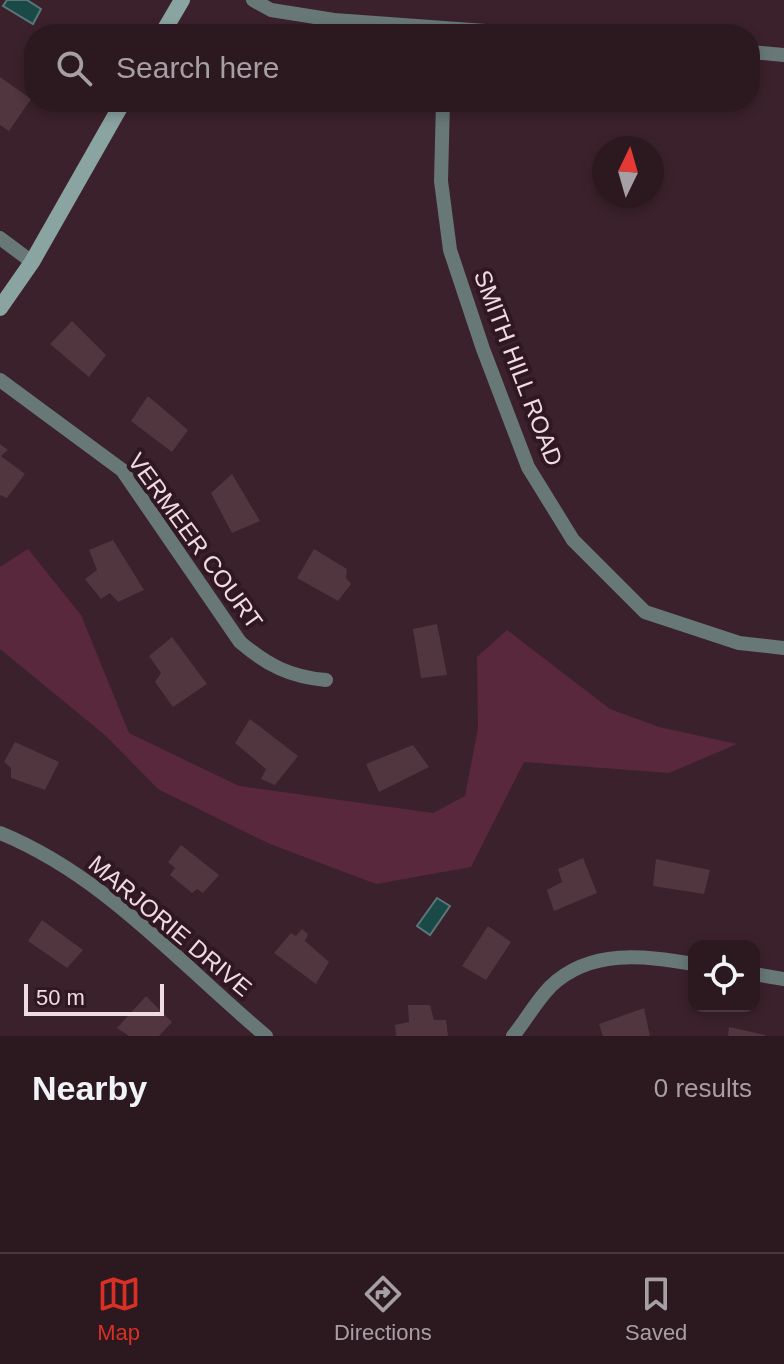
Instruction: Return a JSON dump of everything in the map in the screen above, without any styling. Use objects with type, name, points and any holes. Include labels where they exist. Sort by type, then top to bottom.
[{"type":"street","points":[[168,24],[182,0]]},
{"type":"street","points":[[253,0],[271,10],[378,24]]},
{"type":"street","points":[[760,53],[784,55]]},
{"type":"street","points":[[0,308],[32,262],[117,112]]},
{"type":"street","name":"SMITH HILL ROAD","points":[[443,112],[441,181],[450,250],[483,349],[528,467],[573,540],[645,612],[739,643],[784,648]]},
{"type":"street","points":[[0,238],[32,262]]},
{"type":"street","name":"VERMEER COURT","points":[[0,380],[122,470],[240,642],[266,664],[300,678],[326,680]]},
{"type":"street","name":"MARJORIE DRIVE","points":[[0,833],[30,846],[83,877],[266,1036]]},
{"type":"street","points":[[513,1036],[552,985],[591,962],[639,955],[688,963]]},
{"type":"street","points":[[760,975],[784,979]]},
{"type":"shaded area","points":[[7,0],[27,0],[41,9],[33,24],[3,6]]},
{"type":"shaded area","points":[[28,549],[81,615],[129,733],[239,786],[433,813],[465,796],[478,728],[477,657],[507,630],[610,709],[659,727],[737,744],[669,773],[524,762],[471,867],[376,884],[270,844],[158,789],[106,736],[0,649],[0,567]]},
{"type":"shaded area","points":[[437,898],[450,906],[430,935],[417,926]]},
{"type":"building","points":[[0,77],[24,94],[24,109],[9,131],[0,125]]},
{"type":"building","points":[[72,321],[106,355],[89,377],[50,344]]},
{"type":"building","points":[[148,396],[188,430],[172,452],[131,421]]},
{"type":"building","points":[[0,444],[8,450],[1,456],[25,474],[7,498],[0,495]]},
{"type":"building","points":[[232,474],[260,521],[232,533],[211,493]]},
{"type":"building","points":[[113,540],[144,590],[118,602],[110,593],[101,599],[85,579],[97,570],[89,550]]},
{"type":"building","points":[[314,549],[347,569],[346,578],[351,584],[338,601],[297,578]]},
{"type":"building","points":[[437,624],[447,675],[421,678],[413,629]]},
{"type":"building","points":[[172,637],[207,684],[173,707],[155,682],[161,673],[149,656]]},
{"type":"building","points":[[250,719],[298,756],[275,785],[261,779],[266,769],[235,743]]},
{"type":"building","points":[[15,742],[59,762],[45,790],[11,778],[11,768],[4,762]]},
{"type":"building","points":[[413,745],[429,767],[379,792],[366,764]]},
{"type":"building","points":[[181,845],[219,875],[203,893],[197,889],[192,893],[170,875],[175,868],[168,862]]},
{"type":"building","points":[[583,858],[597,893],[554,911],[547,890],[562,882],[558,869]]},
{"type":"building","points":[[656,859],[710,870],[704,894],[653,886]]},
{"type":"building","points":[[42,920],[83,950],[67,968],[28,941]]},
{"type":"building","points":[[488,926],[511,942],[486,980],[462,966]]},
{"type":"building","points":[[302,929],[308,934],[305,941],[329,962],[316,984],[274,953],[291,933],[296,936]]},
{"type":"building","points":[[146,996],[172,1022],[159,1036],[129,1036],[117,1028]]},
{"type":"building","points":[[408,1005],[430,1005],[434,1020],[446,1020],[448,1036],[396,1036],[395,1025],[409,1022]]},
{"type":"building","points":[[644,1008],[650,1036],[603,1036],[599,1024]]},
{"type":"building","points":[[729,1027],[765,1035],[765,1036],[728,1036]]}]
